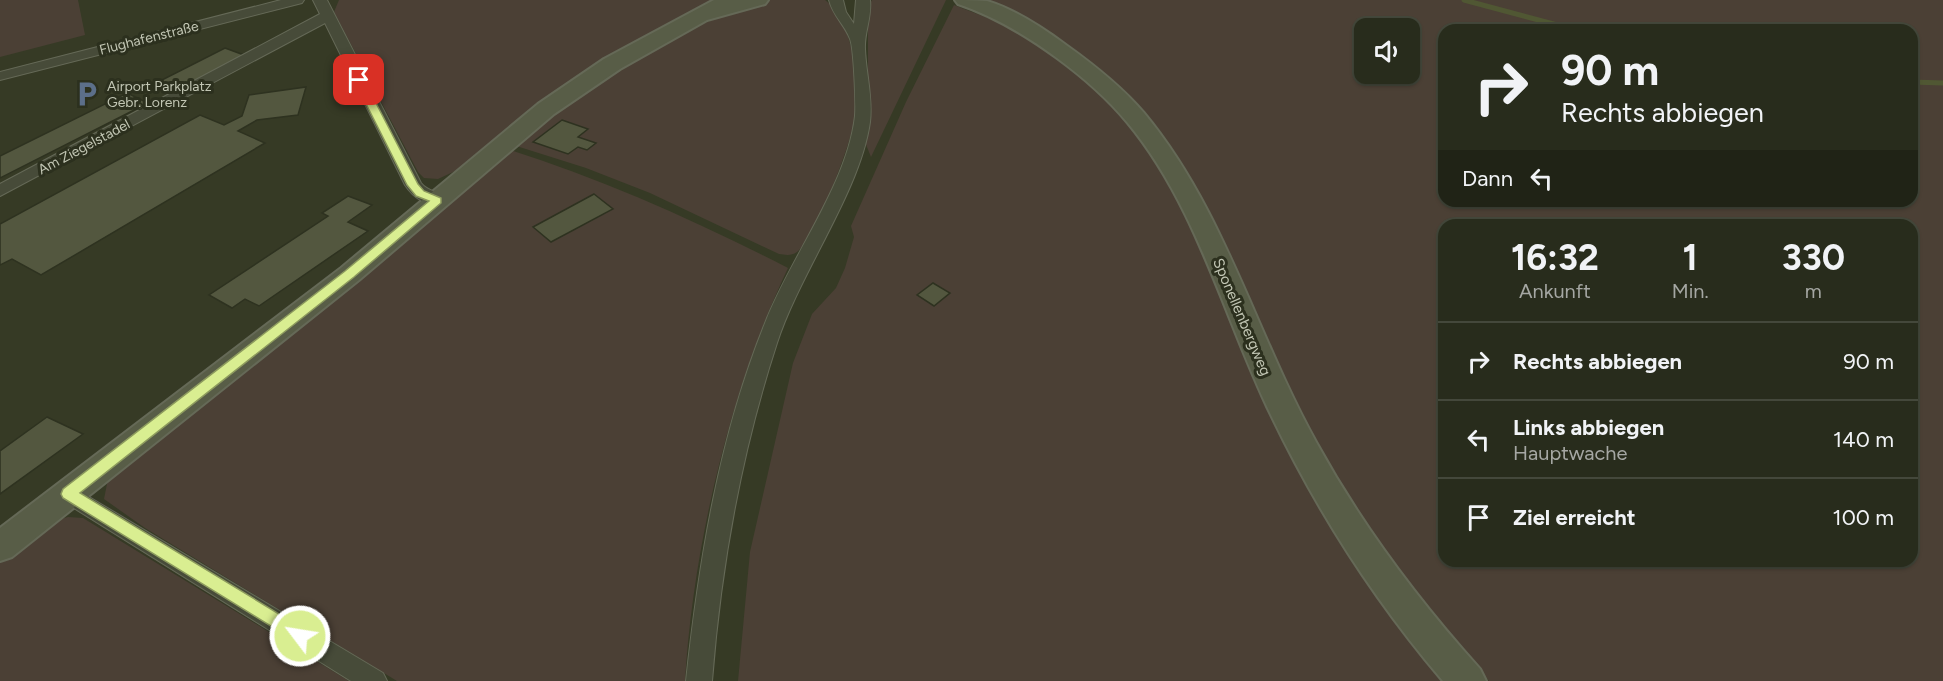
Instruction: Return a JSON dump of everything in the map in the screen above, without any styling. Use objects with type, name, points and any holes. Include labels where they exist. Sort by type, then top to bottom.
[{"type":"street","name":"Flughafenstraße","points":[[0,76],[297,0]]},
{"type":"street","points":[[320,0],[326,17],[413,185],[420,194],[437,200]]},
{"type":"street","points":[[0,547],[350,274],[546,109],[585,82],[729,0]]},
{"type":"street","points":[[698,19],[758,0]]},
{"type":"street","points":[[836,0],[839,12],[858,40]]},
{"type":"street","points":[[699,681],[709,586],[731,467],[741,430],[775,324],[845,175],[856,145],[863,112],[858,40],[865,8],[863,0]]},
{"type":"street","name":"Sponellenbergweg","points":[[968,1],[1034,32],[1075,59],[1118,96],[1140,121],[1181,181],[1205,227],[1258,357],[1313,468],[1346,523],[1393,590],[1441,652],[1467,681]]},
{"type":"street","name":"Am Ziegelstadel","points":[[0,191],[326,17]]},
{"type":"street","points":[[69,494],[374,681]]},
{"type":"shaded area","points":[[0,0],[78,0],[85,35],[0,57]]},
{"type":"shaded area","points":[[339,0],[724,0],[466,166],[438,179],[424,178],[418,172],[334,12]]},
{"type":"shaded area","points":[[767,0],[825,0],[842,21],[848,36],[857,84],[856,112],[849,142],[814,228],[797,252],[788,255],[779,254],[650,193],[586,168],[510,144],[578,92],[699,25]]},
{"type":"shaded area","points":[[872,0],[946,0],[871,157],[863,137],[868,81],[868,7]]},
{"type":"shaded area","points":[[984,0],[1943,0],[1943,681],[1489,681],[1404,580],[1329,467],[1288,391],[1221,237],[1181,161],[1157,127],[1131,97],[1079,53],[1045,30]]},
{"type":"shaded area","points":[[954,5],[1022,31],[1084,73],[1137,129],[1197,228],[1230,318],[1450,681],[738,681],[750,552],[793,363],[812,314],[836,288],[845,268],[854,237],[851,226],[906,102]]},
{"type":"shaded area","points":[[504,148],[577,173],[649,202],[788,268],[767,315],[749,365],[718,470],[696,577],[685,681],[397,681],[145,528],[104,499],[108,479]]},
{"type":"shaded area","points":[[68,517],[83,518],[349,681],[0,681],[0,558],[53,521]]},
{"type":"building","points":[[225,48],[244,55],[176,92],[156,83]]},
{"type":"building","points":[[306,87],[298,115],[257,120],[238,131],[265,143],[41,275],[12,259],[0,265],[0,224],[200,115],[224,125],[242,116],[249,95]]},
{"type":"building","points":[[127,93],[148,103],[0,178],[0,156]]},
{"type":"building","points":[[562,120],[588,129],[578,137],[596,143],[587,150],[578,147],[568,154],[533,142]]},
{"type":"building","points":[[594,194],[613,209],[551,242],[533,227]]},
{"type":"building","points":[[348,196],[372,205],[348,222],[368,231],[259,306],[245,299],[232,308],[209,295],[328,216],[322,213]]},
{"type":"building","points":[[933,283],[950,293],[934,306],[917,295]]},
{"type":"building","points":[[47,417],[83,434],[0,494],[0,451]]},
{"type":"waterway","points":[[1464,0],[1554,24]]},
{"type":"waterway","points":[[1918,82],[1943,83]]},
{"type":"place","name":"Airport Parkplatz Gebr. Lorenz","points":[[87,94]]},
{"type":"route","points":[[300,636],[69,494],[350,274],[437,200],[420,194],[413,185],[359,80]]}]
